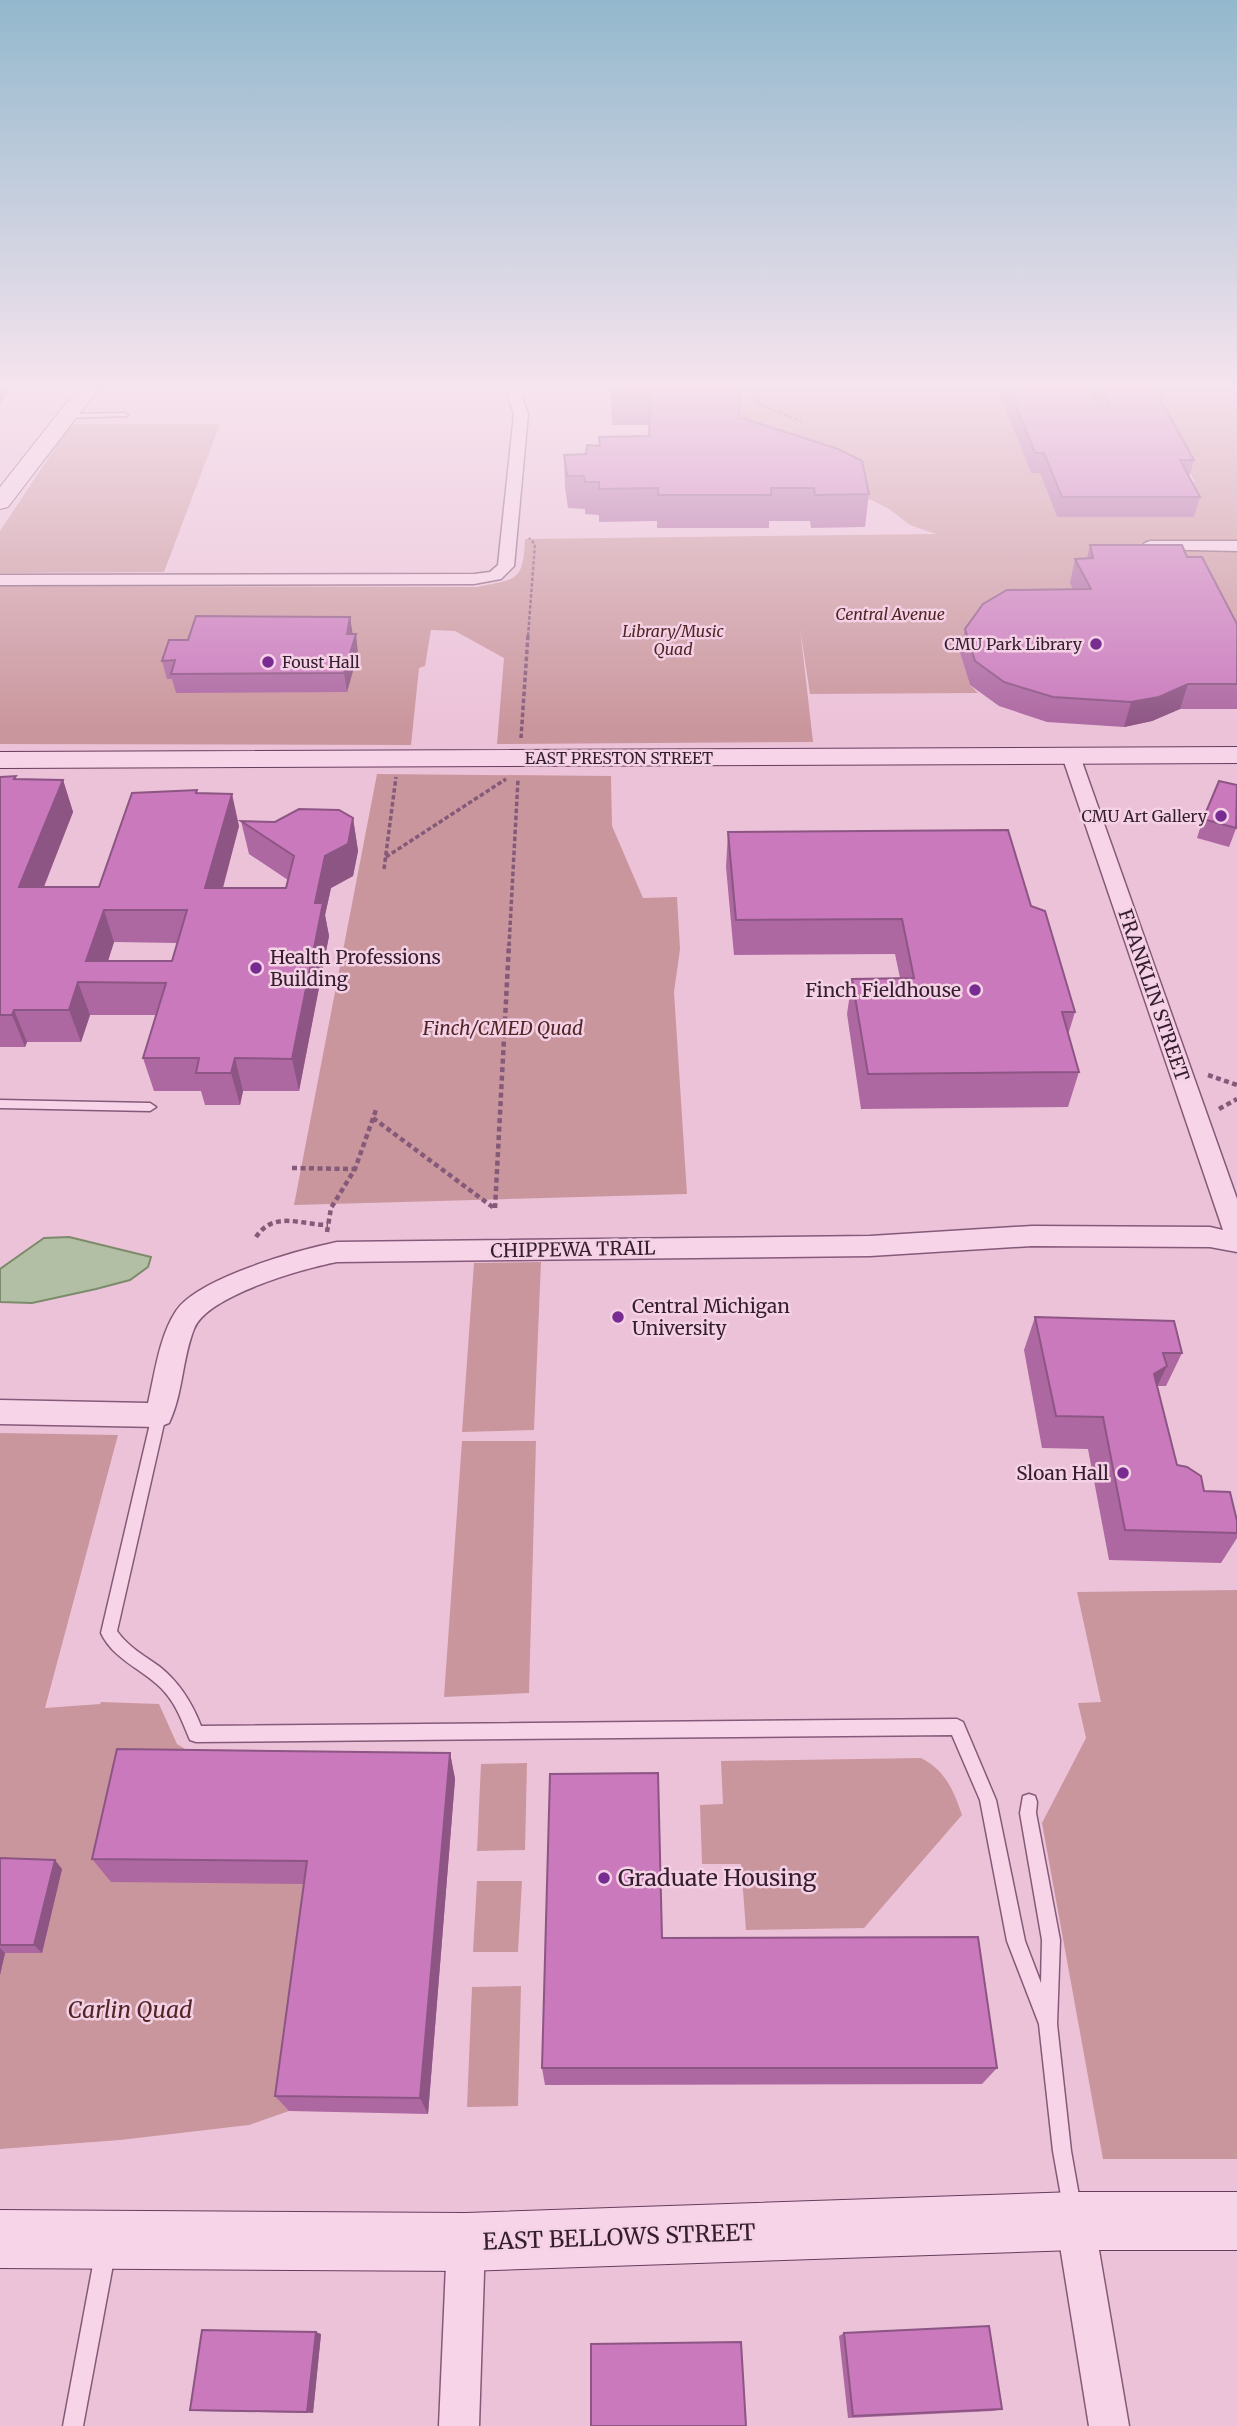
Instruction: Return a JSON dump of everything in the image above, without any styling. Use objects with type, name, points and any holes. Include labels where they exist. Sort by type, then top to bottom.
[{"type":"street","points":[[0,580],[461,579],[495,576],[506,566],[514,501]]},
{"type":"street","points":[[1134,546],[1237,546]]},
{"type":"street","name":"EAST PRESTON STREET","points":[[0,760],[1237,755]]},
{"type":"street","name":"FRANKLIN STREET","points":[[1071,756],[1237,1234]]},
{"type":"street","name":"CHIPPEWA TRAIL","points":[[159,1415],[181,1330],[190,1310],[212,1295],[323,1254],[348,1250],[870,1246],[1032,1236],[1210,1237],[1237,1242]]},
{"type":"street","points":[[0,1412],[159,1415]]},
{"type":"street","points":[[1075,2221],[1109,2426]]},
{"type":"street","name":"EAST BELLOWS STREET","points":[[0,2239],[466,2242],[1075,2221],[1237,2221]]},
{"type":"street","points":[[459,2426],[466,2242]]},
{"type":"lane","points":[[0,1104],[150,1107]]},
{"type":"lane","points":[[159,1415],[109,1633],[116,1644],[171,1688],[191,1718],[197,1734],[957,1727],[988,1800],[1016,1941],[1048,2024]]},
{"type":"lane","points":[[1029,1802],[1028,1813],[1051,1940],[1048,2024],[1062,2151],[1075,2221]]},
{"type":"lane","points":[[73,2426],[107,2240]]},
{"type":"path","points":[[520,746],[536,544],[529,538]]},
{"type":"path","points":[[373,1118],[495,1209],[519,771],[386,857]]},
{"type":"path","points":[[384,869],[397,772]]},
{"type":"path","points":[[326,1236],[331,1209],[355,1169],[377,1107]]},
{"type":"path","points":[[292,1168],[355,1169]]},
{"type":"path","points":[[256,1237],[262,1225],[275,1218],[315,1226],[328,1225]]},
{"type":"green space","points":[[20,501],[191,501],[164,572],[0,573],[0,531]]},
{"type":"green space","points":[[874,501],[1051,501],[1057,517],[1194,517],[1186,501],[1237,501],[1237,664],[1086,613],[960,653],[970,685],[978,693],[810,694],[800,628],[813,742],[497,744],[504,658],[455,631],[431,630],[425,666],[419,668],[411,745],[0,744],[0,586],[477,587],[509,580],[515,576],[522,564],[525,539],[936,534],[910,525]]},
{"type":"green space","name":"Finch/CMED Quad","points":[[377,774],[611,776],[612,826],[643,898],[677,897],[680,949],[674,992],[687,1194],[294,1205]]},
{"type":"green space","points":[[541,1262],[534,1430],[462,1432],[474,1263]]},
{"type":"green space","name":"Carlin Quad","points":[[0,1433],[118,1435],[45,1708],[101,1702],[159,1704],[177,1744],[201,1759],[319,1884],[289,2111],[249,2125],[120,2140],[0,2149]]},
{"type":"green space","points":[[462,1441],[536,1441],[529,1693],[444,1697]]},
{"type":"green space","points":[[1237,1590],[1237,2159],[1103,2159],[1042,1823],[1086,1738],[1078,1703],[1101,1702],[1077,1592]]},
{"type":"green space","points":[[921,1758],[942,1775],[956,1798],[962,1815],[864,1928],[746,1930],[741,1864],[702,1864],[700,1805],[723,1804],[721,1761]]},
{"type":"green space","points":[[527,1763],[525,1850],[477,1851],[481,1764]]},
{"type":"green space","points":[[477,1881],[522,1881],[518,1952],[473,1952]]},
{"type":"green space","points":[[521,1986],[518,2106],[467,2107],[472,1987]]},
{"type":"shaded area","points":[[69,1237],[151,1257],[148,1267],[130,1280],[96,1289],[32,1303],[0,1302],[0,1269],[44,1238]]},
{"type":"building","name":"CMU Park Library","points":[[1090,545],[1182,545],[1187,557],[1202,557],[1237,624],[1237,684],[1188,684],[1159,697],[1131,702],[1053,697],[1004,682],[975,661],[965,629],[983,604],[1007,590],[1091,589],[1075,559],[1093,558]]},
{"type":"building","name":"Foust Hall","points":[[196,616],[350,617],[347,634],[356,634],[344,673],[171,674],[175,660],[162,661],[169,640],[188,640]]},
{"type":"building","name":"Health Professions Building","points":[[0,777],[63,780],[19,887],[99,887],[132,793],[197,790],[196,793],[232,794],[205,888],[286,888],[294,856],[241,821],[275,822],[299,809],[339,810],[353,818],[348,844],[325,856],[315,903],[323,903],[292,1059],[235,1058],[231,1073],[196,1073],[199,1058],[143,1058],[166,983],[78,982],[69,1010],[14,1010],[12,1015],[0,1015]],"holes":[[[104,910],[187,910],[172,961],[86,961]]]},
{"type":"building","points":[[1219,781],[1237,785],[1236,828],[1203,819]]},
{"type":"building","name":"Finch Fieldhouse","points":[[1008,830],[1031,906],[1045,911],[1075,1012],[1062,1012],[1079,1072],[868,1074],[852,979],[914,978],[902,919],[736,920],[728,832]]},
{"type":"building","points":[[1035,1317],[1174,1321],[1182,1353],[1163,1353],[1167,1366],[1154,1374],[1177,1465],[1187,1467],[1201,1476],[1204,1491],[1230,1492],[1237,1533],[1125,1530],[1103,1417],[1056,1416]]},
{"type":"building","points":[[117,1749],[450,1753],[420,2098],[275,2096],[307,1861],[92,1859]]},
{"type":"building","name":"Graduate Housing","points":[[658,1773],[662,1938],[978,1937],[997,2068],[542,2068],[550,1774]]},
{"type":"building","points":[[0,1858],[55,1860],[34,1945],[0,1945]]},
{"type":"building","points":[[989,2326],[1002,2409],[853,2416],[844,2333]]},
{"type":"building","points":[[202,2330],[316,2332],[307,2412],[190,2410]]},
{"type":"building","points":[[741,2342],[746,2426],[591,2426],[591,2344]]},
{"type":"place","name":"CMU Park Library","points":[[1096,644]]},
{"type":"place","name":"Foust Hall","points":[[268,662]]},
{"type":"place","name":"CMU Art Gallery","points":[[1221,816]]},
{"type":"place","name":"Health Professions Building","points":[[256,968]]},
{"type":"place","name":"Finch Fieldhouse","points":[[975,990]]},
{"type":"place","name":"Central Michigan University","points":[[618,1317]]},
{"type":"place","name":"Sloan Hall","points":[[1123,1473]]},
{"type":"place","name":"Graduate Housing","points":[[604,1878]]},
{"type":"park label","name":"Central Avenue","points":[[890,614]]},
{"type":"park label","name":"Library/Music Quad","points":[[673,640]]}]
